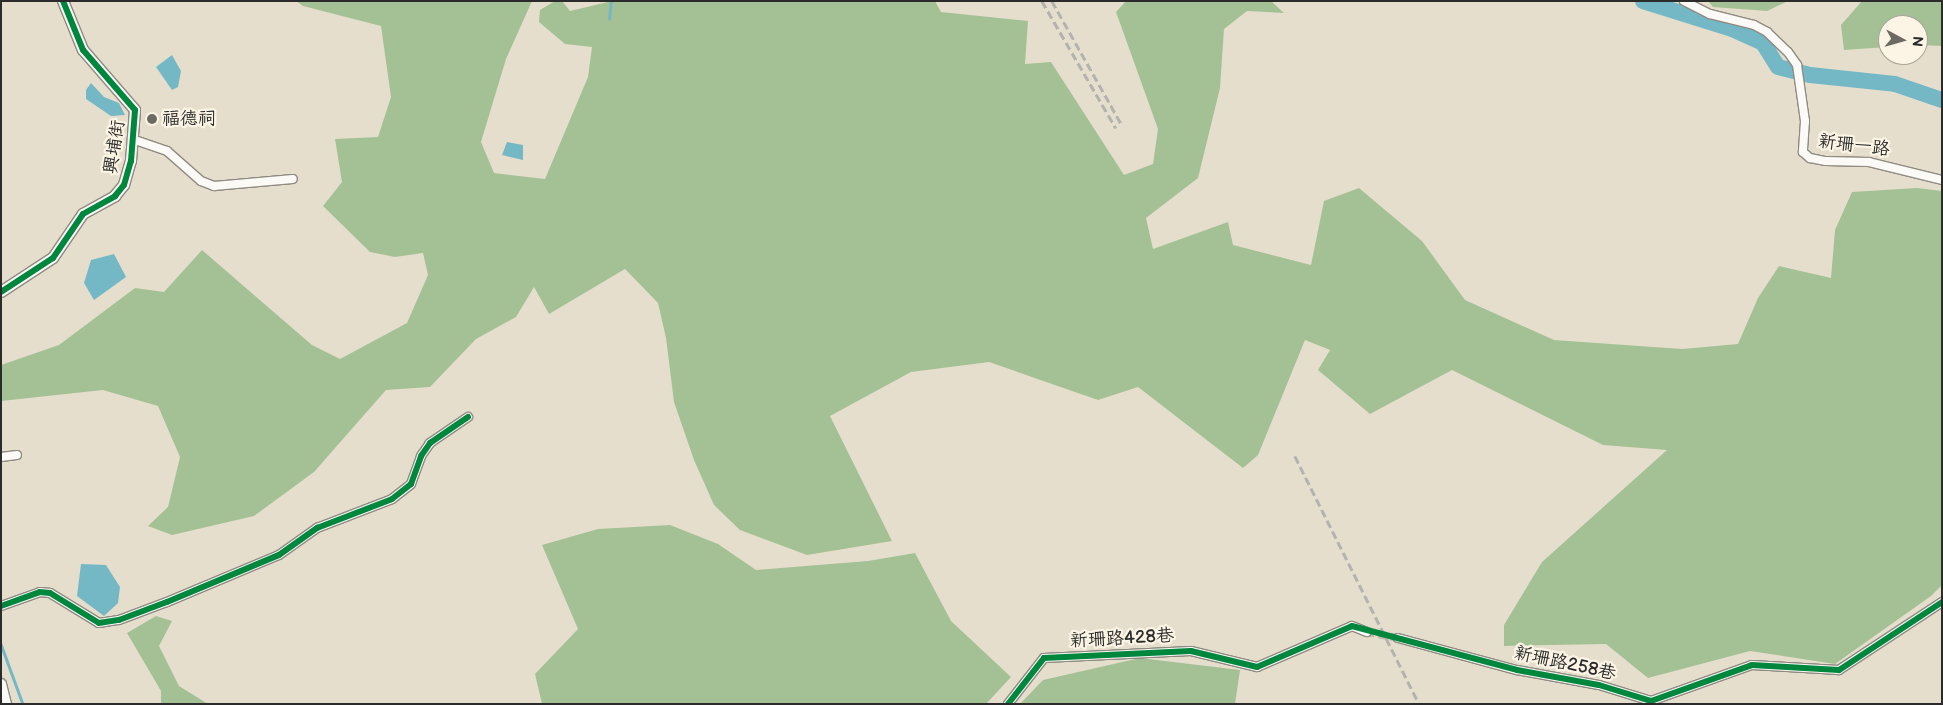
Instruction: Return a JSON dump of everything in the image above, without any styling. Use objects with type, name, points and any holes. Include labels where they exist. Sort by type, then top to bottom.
[{"type":"street","name":"興埔街","points":[[1,292],[53,258],[82,214],[115,196],[128,176],[135,140],[135,110],[83,50],[63,1]]},
{"type":"street","name":"新珊一路","points":[[1684,1],[1710,14],[1754,25],[1767,32],[1797,65],[1806,122],[1803,152],[1810,158],[1826,161],[1869,162],[1942,180]]},
{"type":"street","points":[[135,140],[167,151],[201,181],[214,186],[293,179]]},
{"type":"street","points":[[1,606],[40,592],[50,593],[99,623],[119,620],[167,602],[279,555],[317,528],[392,499],[411,484],[421,456],[430,443],[468,417]]},
{"type":"street","points":[[1,457],[18,455]]},
{"type":"street","name":"新珊路258巷","points":[[1398,638],[1517,670],[1599,684],[1651,701],[1752,666],[1838,670],[1942,602]]},
{"type":"street","name":"新珊路428巷","points":[[1008,704],[1044,658],[1190,650],[1257,667],[1352,626],[1367,632]]},
{"type":"street","points":[[1,684],[6,704]]},
{"type":"green space","points":[[296,1],[532,1],[506,59],[481,142],[494,173],[545,179],[588,77],[592,47],[565,44],[539,22],[540,10],[555,1],[562,1],[570,11],[612,1],[935,1],[941,12],[1028,21],[1025,64],[1051,62],[1124,175],[1153,164],[1158,129],[1116,12],[1126,1],[1271,1],[1284,13],[1247,11],[1224,29],[1220,88],[1198,178],[1146,218],[1153,249],[1228,222],[1233,245],[1311,265],[1324,201],[1359,188],[1422,241],[1465,300],[1554,340],[1682,349],[1738,344],[1758,298],[1779,266],[1831,278],[1835,230],[1852,192],[1917,188],[1942,191],[1942,585],[1931,596],[1835,664],[1750,651],[1648,678],[1606,644],[1504,646],[1504,625],[1542,562],[1667,450],[1603,445],[1452,370],[1370,414],[1318,370],[1330,350],[1305,340],[1258,455],[1243,468],[1138,387],[1098,400],[989,362],[911,372],[830,416],[892,541],[807,555],[740,530],[714,505],[694,460],[674,402],[666,338],[658,303],[625,269],[549,314],[534,287],[516,317],[476,339],[430,387],[386,390],[314,472],[254,516],[172,535],[148,526],[168,507],[180,457],[158,406],[103,390],[1,401],[1,365],[59,345],[135,288],[164,292],[202,250],[312,345],[340,359],[407,323],[428,275],[423,253],[395,257],[370,252],[323,206],[342,182],[335,139],[378,137],[391,97],[381,26],[303,6]]},
{"type":"green space","points":[[1708,1],[1788,1],[1767,11],[1713,7]]},
{"type":"green space","points":[[1862,1],[1942,1],[1942,46],[1928,45],[1928,15],[1878,15],[1878,48],[1844,50],[1841,25]]},
{"type":"green space","points":[[670,525],[718,544],[756,570],[868,561],[915,553],[951,621],[1011,677],[986,704],[542,704],[535,674],[578,629],[542,545],[598,529]]},
{"type":"green space","points":[[156,616],[172,621],[159,646],[179,686],[208,704],[161,704],[161,691],[127,633]]},
{"type":"green space","points":[[1140,658],[1240,670],[1235,704],[1020,704],[1043,680]]},
{"type":"water","points":[[172,55],[181,71],[178,87],[172,90],[156,67]]},
{"type":"water","points":[[91,83],[104,97],[119,103],[125,115],[111,116],[86,99],[86,90]]},
{"type":"water","points":[[507,142],[523,145],[523,160],[502,155]]},
{"type":"water","points":[[114,254],[126,277],[94,300],[84,283],[91,260]]},
{"type":"water","points":[[81,564],[106,565],[120,587],[118,603],[104,616],[77,596]]},
{"type":"waterway","points":[[609,19],[611,1]]},
{"type":"waterway","points":[[1643,1],[1732,29],[1763,43],[1778,67],[1810,75],[1895,84],[1942,100]]},
{"type":"waterway","points":[[1,644],[23,704]]},
{"type":"tunnel","points":[[1367,632],[1398,638]]},
{"type":"railway","points":[[1042,1],[1116,128]]},
{"type":"railway","points":[[1052,1],[1122,125]]},
{"type":"railway","points":[[1295,456],[1419,704]]},
{"type":"cycle path","points":[[1,292],[53,258],[83,214],[115,196],[124,185],[131,161],[135,110],[83,50],[63,1]]},
{"type":"cycle path","points":[[1,606],[40,592],[50,593],[99,623],[119,620],[167,602],[279,555],[317,528],[392,499],[411,484],[421,456],[430,443],[468,417]]},
{"type":"cycle path","points":[[1008,704],[1044,658],[1191,651],[1257,667],[1352,626],[1517,670],[1599,685],[1651,701],[1752,665],[1839,670],[1942,602]]},
{"type":"place","name":"福德祠","points":[[152,119]]}]
